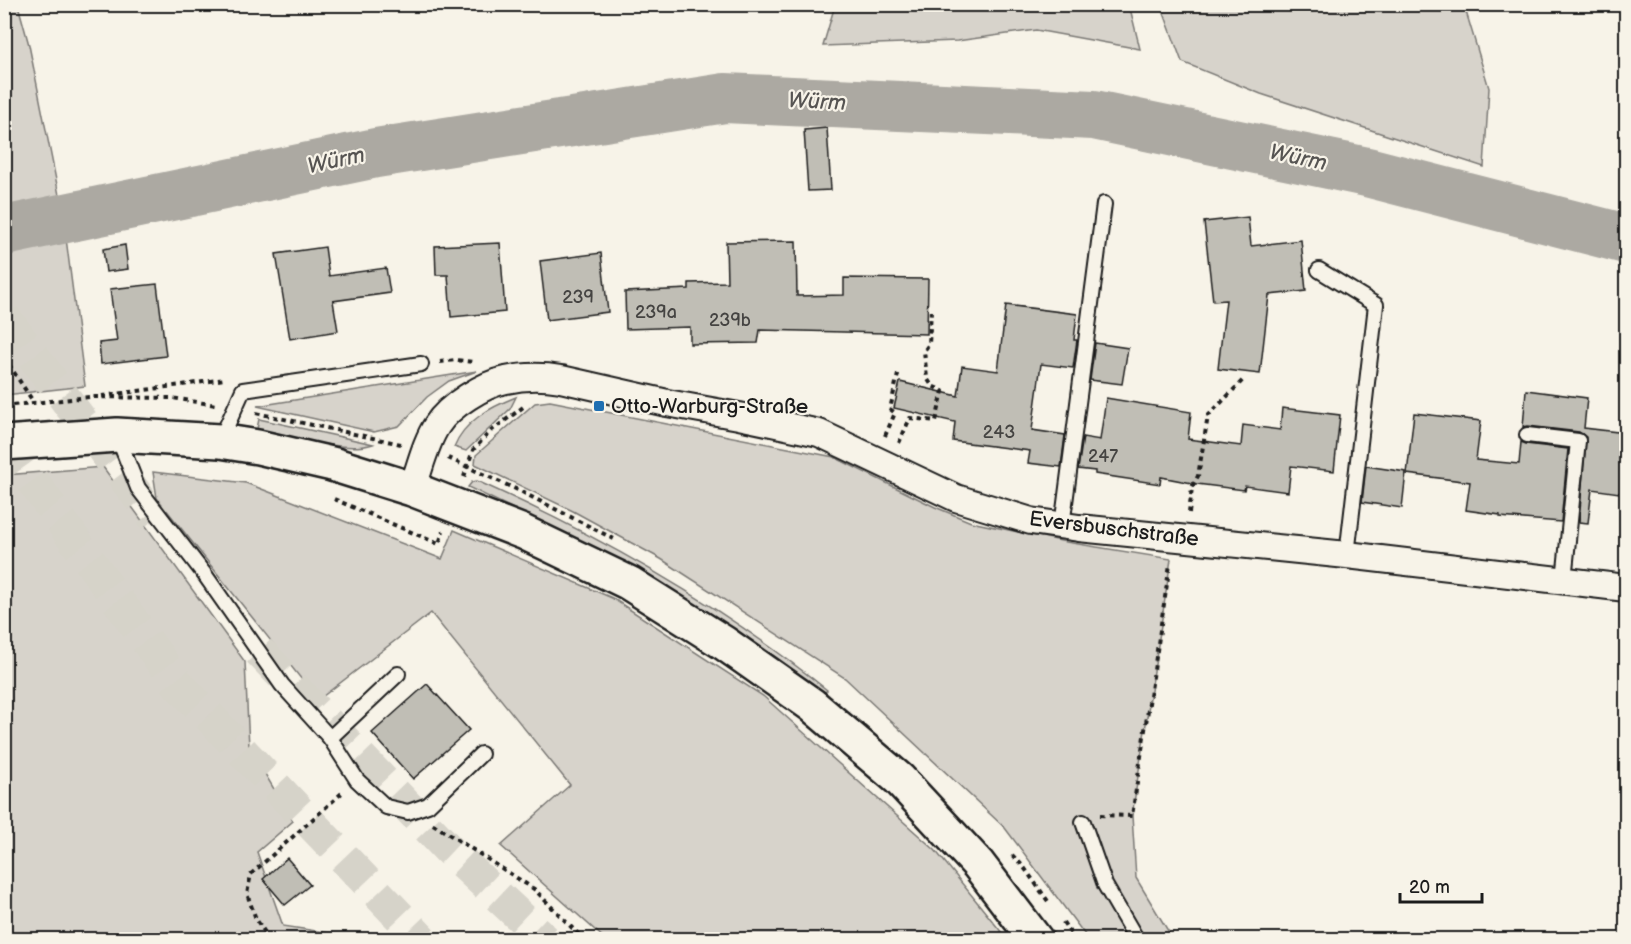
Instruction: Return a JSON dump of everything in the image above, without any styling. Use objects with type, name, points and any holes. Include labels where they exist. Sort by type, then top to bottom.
[{"type":"main road","points":[[4,443],[117,435],[220,441],[332,464],[412,489],[524,532],[629,584],[724,643],[812,705],[898,779],[978,864],[1036,939]]},
{"type":"street","name":"Eversbuschstraße","points":[[412,489],[433,431],[455,406],[488,386],[504,380],[543,376],[819,433],[956,498],[1031,521],[1626,588]]},
{"type":"lane","points":[[1062,526],[1104,204]]},
{"type":"lane","points":[[1319,270],[1376,305],[1347,555]]},
{"type":"lane","points":[[220,441],[243,390],[421,364]]},
{"type":"lane","points":[[117,435],[138,488],[205,575],[282,685],[330,738],[357,780],[386,807],[408,812],[428,805],[481,754]]},
{"type":"lane","points":[[1527,435],[1578,441],[1564,580]]},
{"type":"lane","points":[[330,738],[398,674]]},
{"type":"lane","points":[[1083,822],[1105,885],[1137,939]]},
{"type":"path","points":[[882,462],[910,418],[936,421],[943,391],[932,386],[927,378],[924,351],[929,344],[931,311]]},
{"type":"path","points":[[4,357],[34,403]]},
{"type":"path","points":[[882,462],[895,413],[890,409],[899,369]]},
{"type":"path","points":[[1083,822],[1094,815],[1132,816],[1180,537],[1192,487],[1198,476],[1208,416],[1245,378]]},
{"type":"path","points":[[468,468],[473,450],[491,432],[529,403]]},
{"type":"path","points":[[331,498],[439,544],[453,504]]},
{"type":"path","points":[[270,939],[256,919],[247,894],[251,874],[357,780]]},
{"type":"path","points":[[408,812],[444,830],[534,890],[584,939]]},
{"type":"shaded area","points":[[1129,4],[1140,49],[1036,30],[957,41],[823,46],[835,5]]},
{"type":"shaded area","points":[[4,5],[18,5],[29,45],[63,215],[85,386],[5,395]]},
{"type":"shaded area","points":[[1161,5],[1464,5],[1489,88],[1484,167],[1261,94],[1182,62]]},
{"type":"shaded area","points":[[477,371],[449,381],[427,397],[399,426],[374,432],[257,406]]},
{"type":"shaded area","points":[[516,397],[510,409],[466,451],[454,447],[471,422],[497,405]]},
{"type":"shaded area","points":[[550,401],[834,457],[935,507],[971,522],[1066,542],[1171,559],[1132,816],[1136,878],[1173,939],[1088,939],[1005,828],[845,678],[661,559],[573,511],[475,464],[476,455],[535,403]]},
{"type":"shaded area","points":[[259,419],[373,444],[347,447],[299,439],[257,429]]},
{"type":"shaded area","points":[[103,467],[245,662],[249,747],[293,821],[257,852],[283,926],[369,939],[5,940],[5,475]]},
{"type":"shaded area","points":[[153,472],[246,483],[442,559],[454,530],[612,598],[763,696],[935,850],[1007,939],[605,939],[501,846],[570,785],[431,613],[318,700],[157,498]]},
{"type":"shaded area","points":[[477,481],[569,525],[659,574],[745,629],[827,690],[823,695],[619,562],[468,487],[472,482]]},
{"type":"building","points":[[827,128],[831,190],[808,191],[804,130]]},
{"type":"building","points":[[1248,217],[1251,246],[1301,240],[1306,291],[1269,295],[1260,374],[1218,369],[1226,300],[1213,301],[1204,222]]},
{"type":"building","points":[[796,241],[797,296],[844,295],[844,278],[928,279],[927,334],[760,330],[758,343],[690,344],[690,327],[626,329],[625,292],[689,289],[689,283],[727,282],[726,242]]},
{"type":"building","points":[[500,243],[505,312],[451,317],[448,275],[436,275],[435,246]]},
{"type":"building","points":[[125,245],[128,269],[106,272],[103,249]]},
{"type":"building","points":[[325,247],[329,276],[386,268],[390,293],[333,301],[338,331],[290,339],[276,254]]},
{"type":"building","points":[[601,253],[608,312],[547,320],[540,261]]},
{"type":"building","points":[[157,284],[166,356],[101,364],[99,343],[117,341],[110,289]]},
{"type":"building","points":[[1006,305],[1077,314],[1074,340],[1077,340],[1073,368],[1041,364],[1032,430],[1065,435],[1061,467],[1028,463],[1030,451],[953,441],[955,422],[894,408],[900,382],[958,396],[962,366],[998,371]]},
{"type":"building","points":[[1095,343],[1128,348],[1122,384],[1090,380]]},
{"type":"building","points":[[1526,390],[1587,398],[1584,428],[1626,433],[1626,494],[1592,489],[1588,523],[1579,522],[1586,437],[1579,432],[1523,427]]},
{"type":"building","points":[[1106,398],[1191,412],[1188,439],[1241,446],[1243,425],[1280,430],[1282,408],[1340,415],[1334,471],[1291,466],[1288,492],[1245,486],[1244,490],[1161,477],[1160,484],[1095,474],[1095,471],[1078,469],[1083,437],[1100,440]]},
{"type":"building","points":[[1414,413],[1481,421],[1476,460],[1519,464],[1521,442],[1568,449],[1561,522],[1500,517],[1500,515],[1466,510],[1470,482],[1407,474]]},
{"type":"building","points":[[1366,466],[1406,472],[1402,508],[1362,502]]},
{"type":"building","points":[[427,684],[469,730],[413,779],[372,733]]},
{"type":"building","points":[[287,858],[310,885],[285,905],[263,879]]},
{"type":"waterway","name":"Würm","points":[[4,231],[376,153],[725,98],[1094,115],[1367,172],[1626,239]]},
{"type":"tunnel","points":[[4,317],[155,519]]},
{"type":"tunnel","points":[[4,441],[176,682],[422,940]]},
{"type":"tunnel","points":[[259,651],[449,850],[545,940]]},
{"type":"place","name":"Otto-Warburg-Straße","points":[[599,406]]}]
